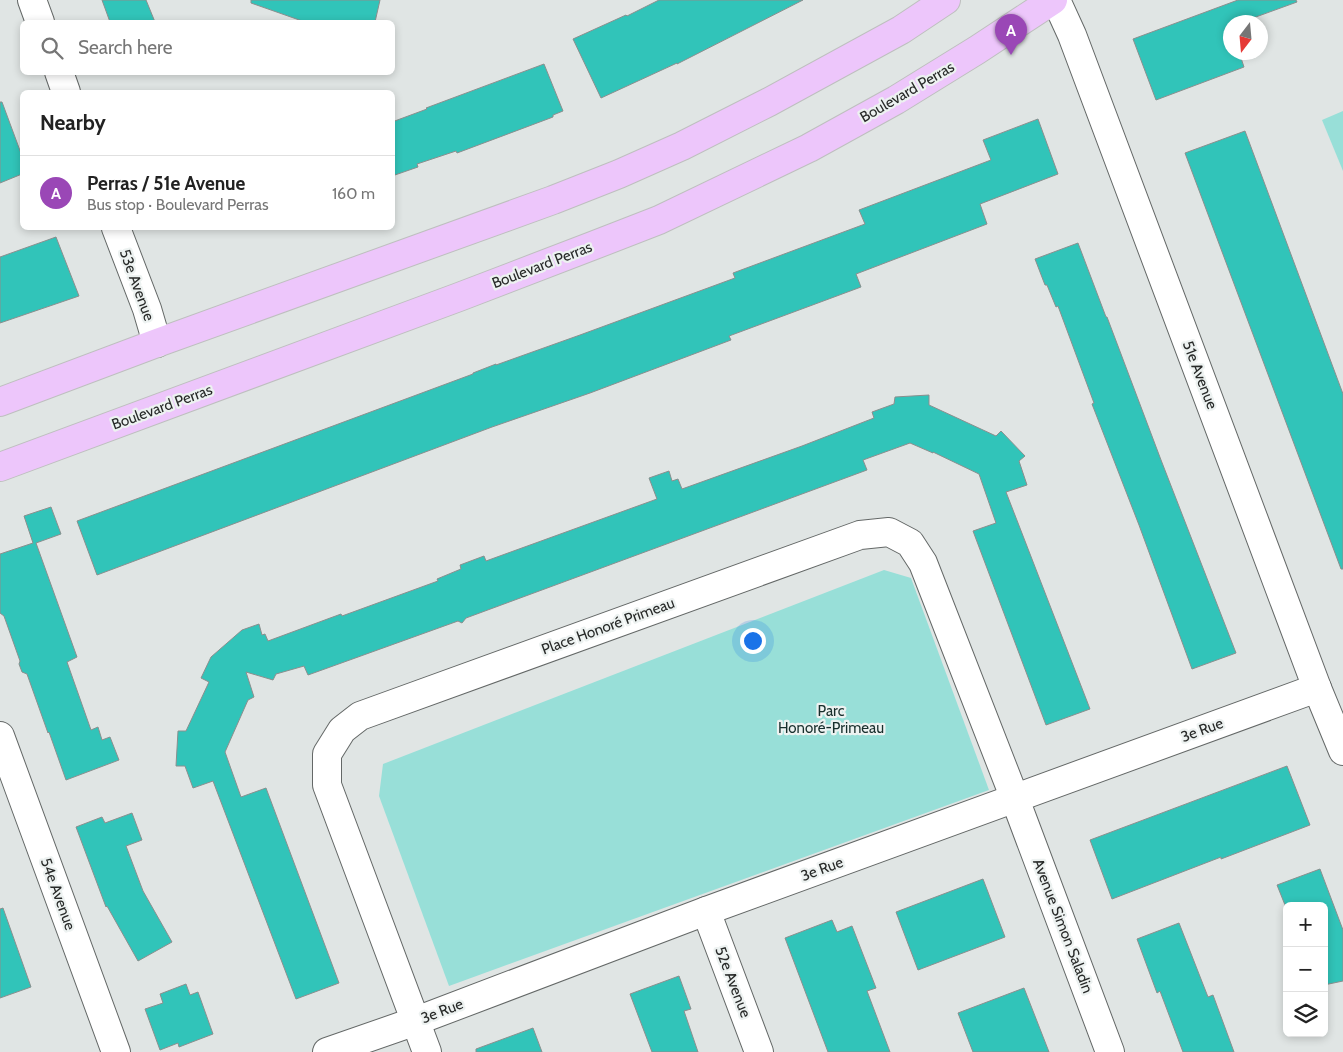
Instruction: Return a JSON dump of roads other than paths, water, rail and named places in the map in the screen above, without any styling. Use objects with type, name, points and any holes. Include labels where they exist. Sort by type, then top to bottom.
[{"type":"main road","points":[[0,402],[157,343],[554,200],[619,174],[682,146],[769,102],[901,30],[946,0]]},
{"type":"main road","name":"Boulevard Perras","points":[[0,467],[477,290],[659,220],[809,148],[888,105],[978,50],[1054,0]]},
{"type":"street","points":[[32,0],[39,20]]},
{"type":"street","name":"51e Avenue","points":[[1054,0],[1072,35],[1317,688],[1343,751]]},
{"type":"street","points":[[60,75],[65,90]]},
{"type":"street","name":"53e Avenue","points":[[117,230],[147,310],[157,343]]},
{"type":"street","name":"Place Honoré Primeau","points":[[416,1021],[327,785],[327,754],[342,730],[360,716],[860,535],[889,532],[910,543],[923,563],[1015,799]]},
{"type":"street","name":"3e Rue","points":[[327,1052],[416,1021],[706,911],[1317,688]]},
{"type":"street","name":"54e Avenue","points":[[0,736],[116,1052]]},
{"type":"street","name":"Avenue Simon Saladin","points":[[1015,799],[1110,1052]]},
{"type":"street","name":"52e Avenue","points":[[706,911],[760,1052]]},
{"type":"street","points":[[416,1021],[427,1052]]},
{"type":"place","name":"Perras / 51e Avenue","points":[[1011,55]]},
{"type":"park label","name":"Parc Honoré-Primeau","points":[[831,720]]}]
